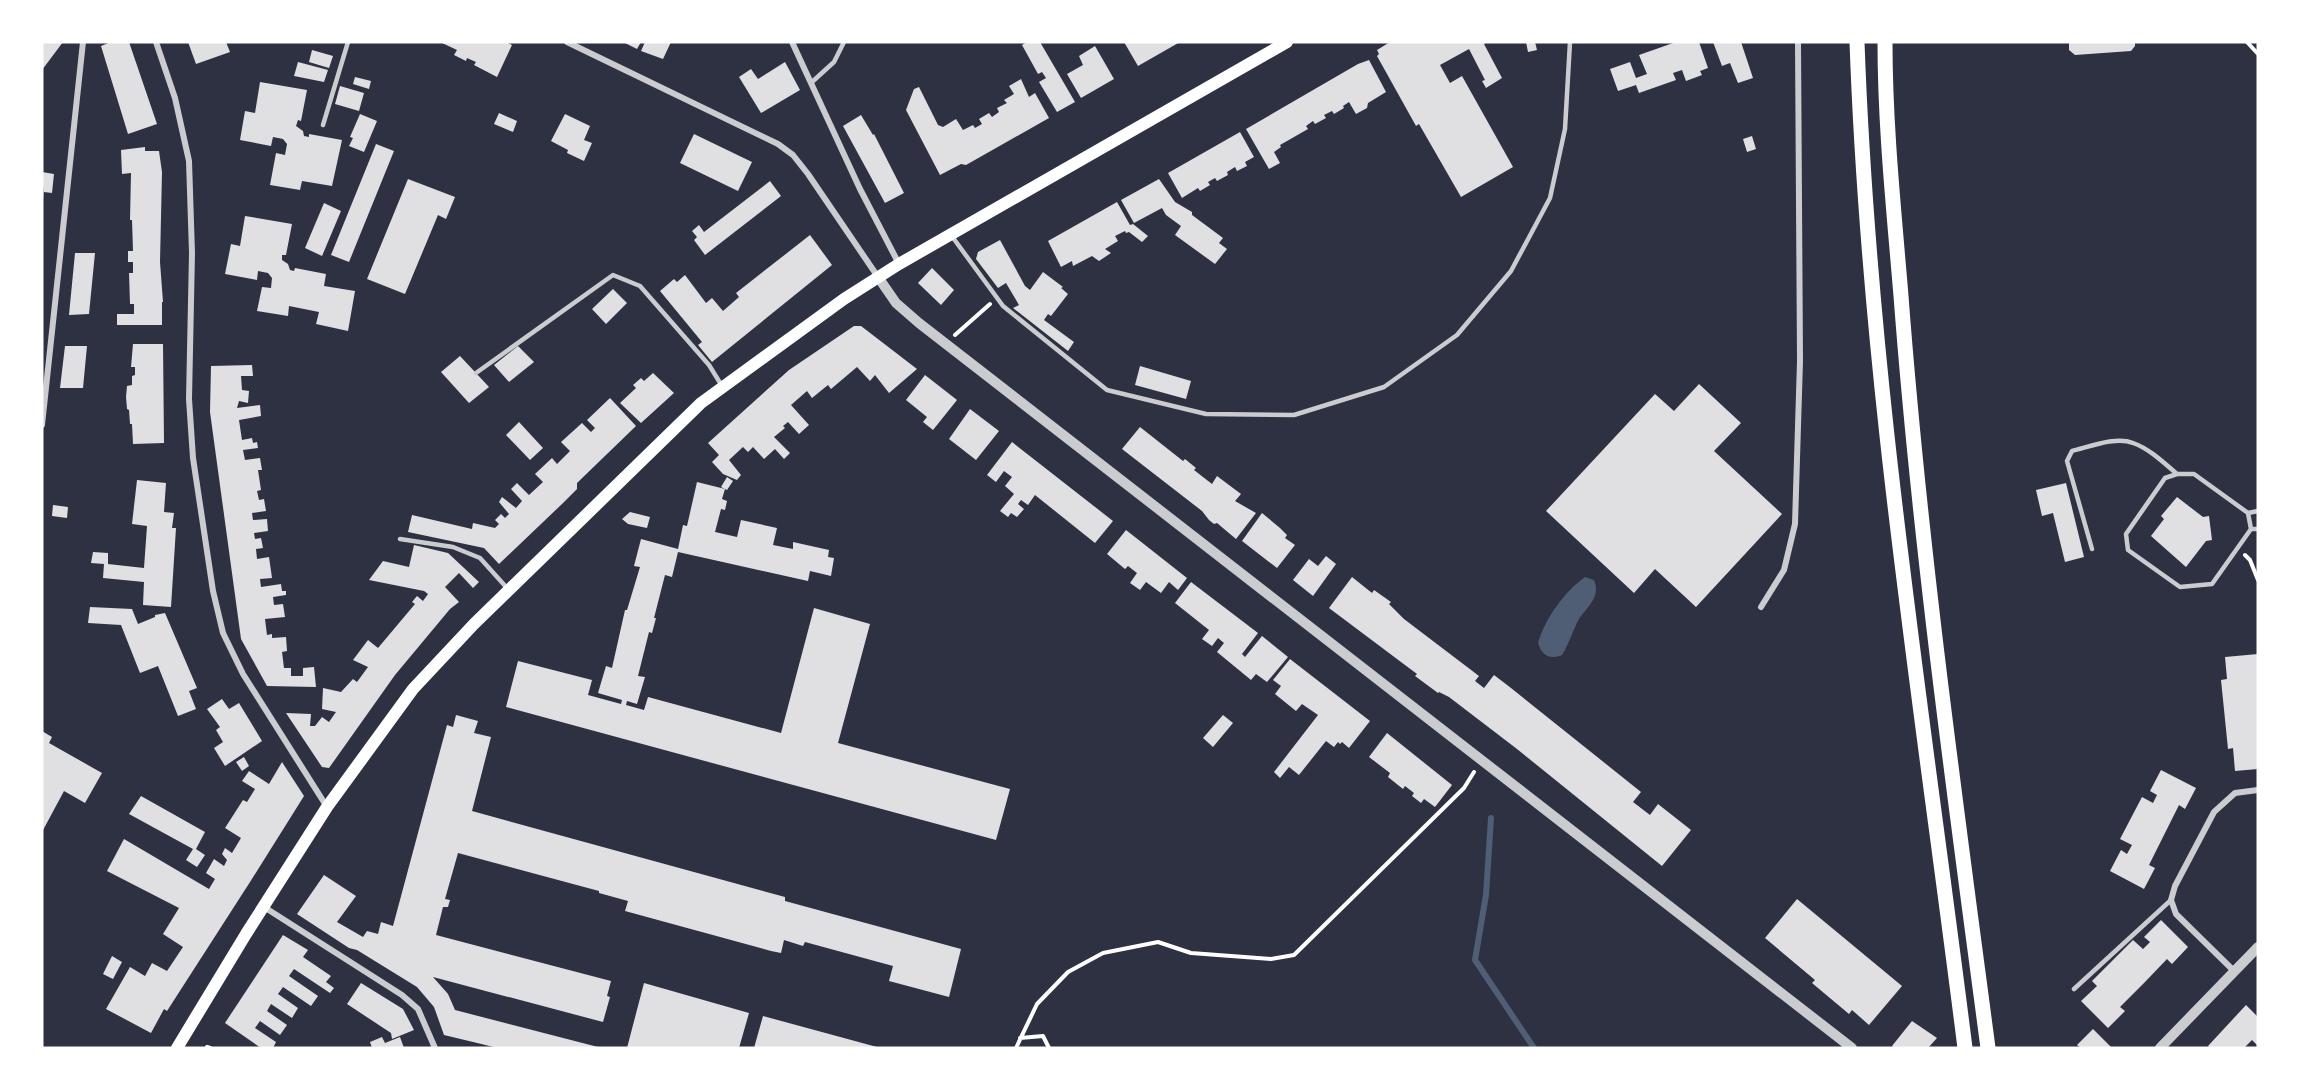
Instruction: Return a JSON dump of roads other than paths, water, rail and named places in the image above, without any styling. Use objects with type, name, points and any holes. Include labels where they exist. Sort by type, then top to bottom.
[{"type":"main road","points":[[177,1048],[327,807],[413,689],[474,624],[701,403],[722,386],[899,264],[1287,42]]},
{"type":"main road","points":[[1857,42],[1871,268],[1884,410],[1900,557],[1965,1048]]},
{"type":"main road","points":[[1885,42],[1891,175],[1909,402],[1964,867],[1988,1048]]},
{"type":"street","points":[[42,424],[83,42]]},
{"type":"street","points":[[156,42],[175,98],[189,161],[192,253],[189,399],[193,458],[213,591],[223,633],[243,674],[327,807]]},
{"type":"street","points":[[567,42],[778,144],[793,155],[896,303],[1852,1048]]},
{"type":"street","points":[[792,42],[860,189],[899,264]]},
{"type":"street","points":[[1761,607],[1784,570],[1795,524],[1800,361],[1798,42]]},
{"type":"street","points":[[2235,971],[2176,914],[2170,900],[2214,812],[2235,793],[2258,789]]},
{"type":"street","points":[[264,907],[402,994],[418,1010],[435,1048]]},
{"type":"street","points":[[2160,1048],[2258,947]]},
{"type":"lane","points":[[323,125],[348,42]]},
{"type":"lane","points":[[812,82],[834,62],[844,42]]},
{"type":"lane","points":[[951,235],[1003,306],[1107,390],[1206,414],[1294,415],[1384,387],[1456,335],[1511,271],[1550,198],[1565,129],[1570,42]]},
{"type":"lane","points":[[476,373],[613,275],[640,286],[709,364],[722,386]]},
{"type":"lane","points":[[2092,549],[2067,461],[2072,452],[2114,442],[2132,442],[2150,452],[2177,474]]},
{"type":"lane","points":[[2251,530],[2248,513],[2194,474],[2177,474],[2165,478],[2126,534],[2128,550],[2180,587],[2212,584],[2251,530],[2258,529]]},
{"type":"lane","points":[[2248,513],[2258,511]]},
{"type":"lane","points":[[400,539],[453,547],[480,558],[509,590]]},
{"type":"lane","points":[[2074,988],[2170,900]]},
{"type":"water","points":[[1585,577],[1594,580],[1595,596],[1579,619],[1562,655],[1547,656],[1538,643],[1545,625],[1563,598]]},
{"type":"waterway","points":[[1491,818],[1486,895],[1475,960],[1534,1048]]}]
